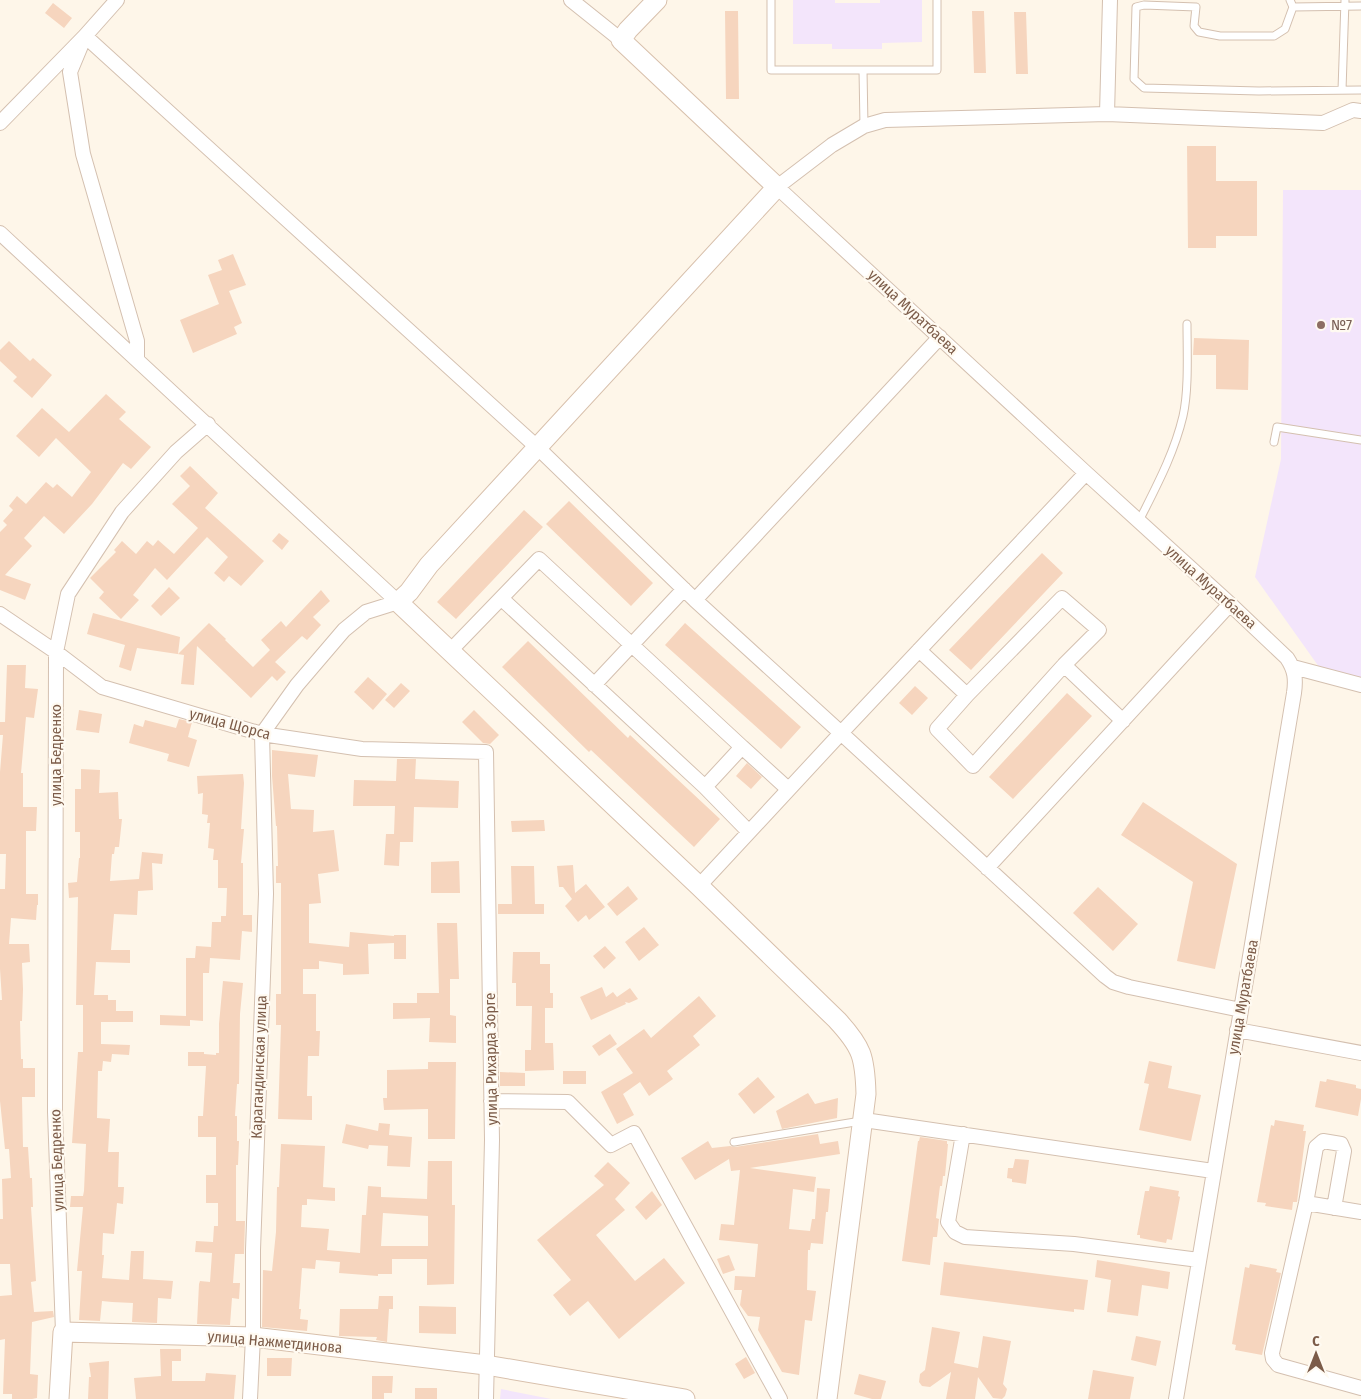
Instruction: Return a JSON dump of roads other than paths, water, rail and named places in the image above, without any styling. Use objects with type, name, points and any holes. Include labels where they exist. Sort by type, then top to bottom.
[{"type":"street","points":[[0,123],[85,36],[117,0]]},
{"type":"street","points":[[571,0],[621,40],[657,0]]},
{"type":"street","points":[[1107,114],[1110,0]]},
{"type":"street","points":[[85,36],[70,72],[83,154],[137,341],[137,359]]},
{"type":"street","points":[[85,36],[538,448],[695,600],[1110,980],[1129,987],[1241,1010]]},
{"type":"street","name":"улица Муратбаева","points":[[621,40],[777,187],[1230,604],[1287,658],[1293,667],[1295,674],[1294,693],[1176,1399]]},
{"type":"street","points":[[262,734],[297,685],[344,630],[366,612],[398,602],[409,592],[429,565],[777,187],[832,145],[864,126],[885,120],[907,118],[1107,114],[1323,123],[1353,110],[1361,110]]},
{"type":"street","points":[[0,233],[208,424],[450,651],[699,886],[838,1020],[854,1038],[862,1055],[866,1074],[864,1120],[828,1399]]},
{"type":"street","points":[[695,600],[940,337]]},
{"type":"street","name":"улица Бедренко","points":[[59,1399],[63,1332],[55,1112],[56,652],[68,594],[122,512],[176,452],[208,424]]},
{"type":"street","points":[[699,886],[1086,473]]},
{"type":"street","points":[[450,651],[539,559],[788,789]]},
{"type":"street","points":[[594,685],[684,589]]},
{"type":"street","points":[[1062,598],[1099,630],[1064,666],[973,766],[936,729],[1062,598]]},
{"type":"street","points":[[502,599],[704,787],[749,832]]},
{"type":"street","points":[[987,868],[1230,604]]},
{"type":"street","name":"улица Щорса","points":[[0,614],[102,686],[262,734],[362,749],[486,752]]},
{"type":"street","points":[[919,650],[967,695]]},
{"type":"street","points":[[1064,666],[1123,721]]},
{"type":"street","points":[[1293,667],[1361,685]]},
{"type":"street","name":"Карагандинская улица","points":[[250,1399],[253,1337],[253,1250],[266,894],[262,734]]},
{"type":"street","points":[[704,787],[742,747]]},
{"type":"street","name":"улица Рихарда Зорге","points":[[486,752],[492,1140],[486,1399]]},
{"type":"street","points":[[1237,1030],[1361,1053]]},
{"type":"street","points":[[491,1100],[568,1102],[611,1144],[634,1133],[780,1399]]},
{"type":"street","points":[[864,1120],[1213,1171]]},
{"type":"street","points":[[963,1134],[948,1222],[955,1232],[965,1237],[1074,1244],[1199,1260]]},
{"type":"street","points":[[1334,1208],[1344,1151],[1341,1144],[1322,1142],[1316,1146],[1306,1203],[1272,1352],[1273,1359],[1278,1365],[1361,1388]]},
{"type":"street","points":[[1306,1203],[1361,1212]]},
{"type":"street","name":"улица Нажметдинова","points":[[63,1332],[253,1337],[486,1365],[685,1399]]},
{"type":"lane","points":[[771,0],[771,70],[937,70],[937,0]]},
{"type":"lane","points":[[1361,6],[1345,3],[1291,4],[1285,29],[1274,36],[1220,36],[1199,32],[1194,26],[1196,3],[1144,6],[1136,4],[1134,79],[1144,88],[1259,91],[1361,90]]},
{"type":"lane","points":[[1342,90],[1345,3]]},
{"type":"lane","points":[[863,70],[864,126]]},
{"type":"lane","points":[[1139,522],[1168,464],[1183,414],[1188,324]]},
{"type":"lane","points":[[1274,442],[1277,427],[1361,440]]},
{"type":"lane","points":[[734,1142],[864,1120]]},
{"type":"place","name":"№7","points":[[1321,325]]}]
